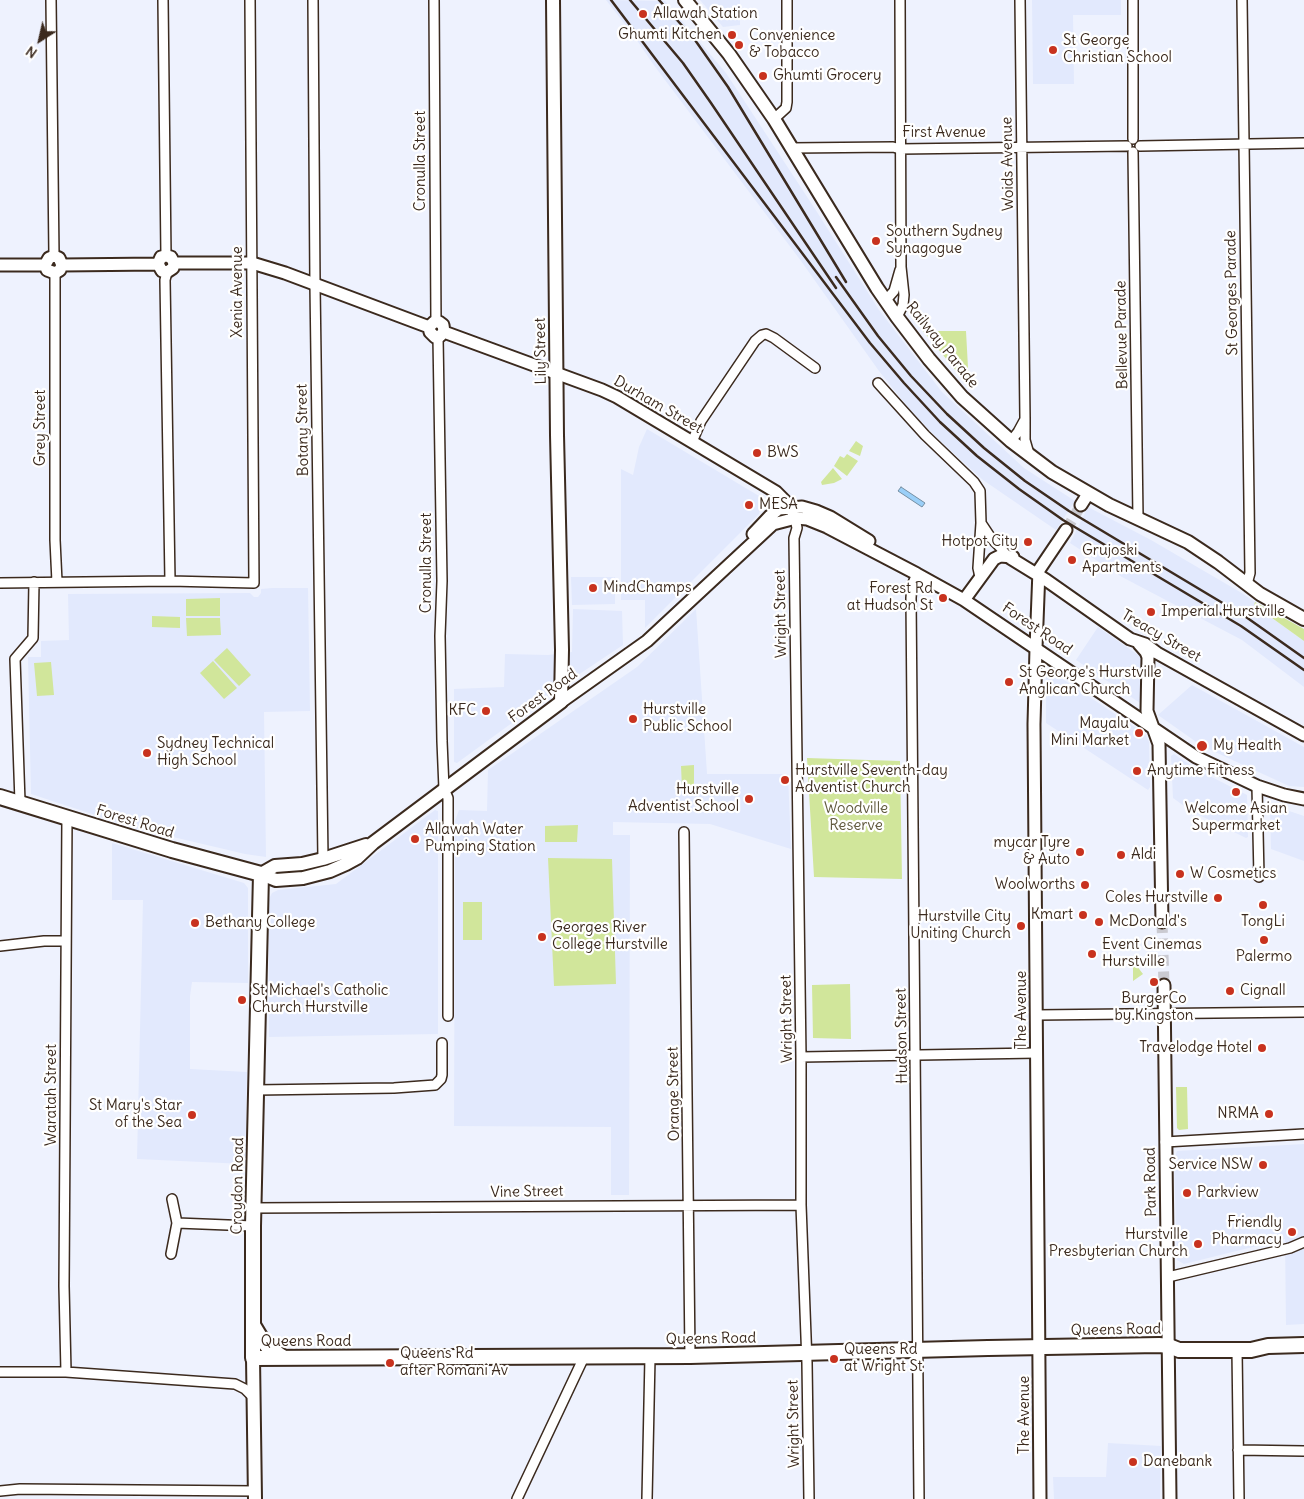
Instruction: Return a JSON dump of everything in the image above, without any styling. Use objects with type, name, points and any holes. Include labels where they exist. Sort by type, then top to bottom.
[{"type":"main road","name":"Lily Street","points":[[553,0],[559,581],[562,650],[561,702]]},
{"type":"main road","name":"Railway Parade","points":[[685,0],[729,54],[774,119],[898,317],[947,381],[977,411],[1084,500],[1138,518],[1188,542],[1272,602],[1304,618]]},
{"type":"main road","name":"Forest Road","points":[[0,798],[20,802],[67,818],[276,880],[303,878],[338,868],[356,858],[373,843],[561,702]]},
{"type":"main road","name":"Forest Road","points":[[261,874],[275,866],[302,864],[373,843]]},
{"type":"main road","name":"Croydon Road","points":[[255,1495],[252,1324],[261,874]]},
{"type":"main road","points":[[252,1324],[268,1347],[285,1358]]},
{"type":"main road","name":"Queens Road","points":[[253,1358],[806,1354],[1040,1347],[1169,1346],[1180,1342],[1231,1341],[1251,1341],[1268,1346]]},
{"type":"main road","name":"Queens Road","points":[[1169,1346],[1179,1350],[1250,1350],[1268,1346],[1304,1345]]},
{"type":"street","name":"Grey Street","points":[[51,0],[55,540],[57,582]]},
{"type":"street","points":[[0,583],[170,581],[163,0]]},
{"type":"street","name":"Xenia Avenue","points":[[170,581],[254,583],[250,0]]},
{"type":"street","name":"Botany Street","points":[[313,0],[318,579],[322,672],[323,859]]},
{"type":"street","name":"Cronulla Street","points":[[433,324],[434,0]]},
{"type":"street","points":[[774,119],[786,108],[787,102],[787,0]]},
{"type":"street","points":[[898,317],[904,295],[901,267],[900,0]]},
{"type":"street","name":"Woids Avenue","points":[[1020,0],[1024,418],[1025,440],[1031,457]]},
{"type":"street","name":"Bellevue Parade","points":[[1133,0],[1138,518]]},
{"type":"street","name":"St Georges Parade","points":[[1242,0],[1250,572],[1247,584]]},
{"type":"street","name":"First Avenue","points":[[792,148],[893,147],[900,149],[1304,143]]},
{"type":"street","points":[[0,265],[252,263],[433,324],[431,334],[441,335]]},
{"type":"street","points":[[886,300],[894,291],[901,267]]},
{"type":"street","points":[[692,442],[701,421],[755,341],[762,335],[766,334],[774,338],[815,368]]},
{"type":"street","name":"Cronulla Street","points":[[441,335],[442,581],[440,636],[444,789],[448,798],[448,1016]]},
{"type":"street","name":"Durham Street","points":[[441,335],[610,393],[766,485],[787,514]]},
{"type":"street","points":[[878,383],[925,435],[974,482],[980,491],[981,523],[978,580]]},
{"type":"street","name":"Woids Avenue","points":[[1011,441],[1018,432],[1024,418]]},
{"type":"street","name":"Forest Road","points":[[561,702],[647,641],[766,530],[787,514],[816,522],[964,600],[1142,719],[1153,729],[1196,756],[1257,786],[1299,798],[1304,806]]},
{"type":"street","name":"Wright Street","points":[[787,514],[794,538],[801,1057],[801,1205],[807,1364],[809,1499]]},
{"type":"street","points":[[981,523],[986,533],[1007,556]]},
{"type":"street","points":[[1038,576],[1041,566],[1051,555],[1066,530]]},
{"type":"street","points":[[979,549],[987,544],[996,543]]},
{"type":"street","points":[[964,600],[994,559],[1000,556],[1019,557],[1034,564],[1041,562],[1051,555]]},
{"type":"street","points":[[1051,555],[1047,568],[1049,575],[1066,595]]},
{"type":"street","name":"Treacy Street","points":[[1007,556],[1130,639],[1146,644],[1304,735]]},
{"type":"street","name":"Hudson Street","points":[[917,574],[911,591],[919,1499]]},
{"type":"street","name":"The Avenue","points":[[1038,576],[1039,602],[1034,724],[1040,1499]]},
{"type":"street","points":[[947,591],[962,590],[978,580]]},
{"type":"street","points":[[20,802],[15,659],[34,638],[34,582]]},
{"type":"street","points":[[1039,602],[1052,591],[1056,590],[1066,595]]},
{"type":"street","points":[[1130,639],[1143,648],[1148,657],[1147,711],[1158,738],[1162,922]]},
{"type":"street","points":[[1257,786],[1259,878]]},
{"type":"street","name":"Waratah Street","points":[[66,1372],[64,1286],[67,818]]},
{"type":"street","name":"Orange Street","points":[[684,832],[690,1356]]},
{"type":"street","points":[[0,946],[66,941]]},
{"type":"street","name":"Park Road","points":[[1164,985],[1170,1499]]},
{"type":"street","points":[[1037,1015],[1304,1012]]},
{"type":"street","points":[[256,1090],[394,1088],[435,1085],[442,1075],[442,1043]]},
{"type":"street","points":[[801,1057],[1037,1053]]},
{"type":"street","points":[[1165,1142],[1304,1134]]},
{"type":"street","points":[[171,1254],[177,1223],[172,1200]]},
{"type":"street","name":"Vine Street","points":[[254,1208],[801,1205]]},
{"type":"street","points":[[177,1223],[253,1226]]},
{"type":"street","points":[[1168,1277],[1290,1248],[1304,1242]]},
{"type":"street","points":[[1237,1350],[1239,1499]]},
{"type":"street","points":[[647,1499],[650,1356]]},
{"type":"street","points":[[517,1499],[584,1357]]},
{"type":"street","points":[[0,1372],[66,1372],[235,1384],[245,1389],[254,1398]]},
{"type":"street","points":[[1238,1450],[1304,1451]]},
{"type":"street","points":[[0,1491],[20,1489],[255,1495]]},
{"type":"shaded area","points":[[606,0],[665,1],[726,73],[879,310],[942,392],[1024,468],[1075,501],[1056,530],[983,480],[941,442],[911,411],[879,371],[801,261]]},
{"type":"shaded area","points":[[700,0],[740,0],[740,25],[723,27]]},
{"type":"shaded area","name":"St George Christian School","points":[[1032,0],[1121,0],[1121,15],[1073,15],[1074,84],[1033,84]]},
{"type":"shaded area","points":[[647,429],[759,496],[762,501],[759,514],[645,628],[645,600],[621,600],[621,469],[633,475],[639,447]]},
{"type":"shaded area","points":[[1088,507],[1151,540],[1240,592],[1255,602],[1254,605],[1304,641],[1304,687],[1242,640],[1122,577],[1070,543]]},
{"type":"shaded area","name":"MindChamps","points":[[571,577],[615,577],[615,604],[572,605]]},
{"type":"shaded area","name":"Sydney Technical High School","points":[[308,588],[310,711],[264,712],[266,857],[245,854],[135,828],[31,794],[28,657],[41,657],[41,641],[69,640],[68,594],[250,593],[254,597],[258,597],[261,589]]},
{"type":"shaded area","points":[[573,609],[622,611],[623,645],[575,677],[457,763],[454,762],[454,689],[504,687],[505,654],[548,655],[572,652]]},
{"type":"shaded area","name":"Georges River College Hurstville","points":[[696,609],[707,774],[788,774],[791,849],[710,824],[613,822],[613,835],[630,835],[629,1195],[611,1195],[611,1127],[454,1126],[455,821],[459,810],[487,811],[488,770],[637,667]]},
{"type":"shaded area","points":[[1098,627],[1141,657],[1143,705],[1076,660]]},
{"type":"shaded area","points":[[1046,668],[1145,734],[1149,742],[1150,787],[1148,790],[1046,723]]},
{"type":"shaded area","points":[[1192,685],[1304,747],[1304,787],[1289,786],[1202,746],[1158,715]]},
{"type":"shaded area","points":[[1174,754],[1196,769],[1247,795],[1248,837],[1246,838],[1191,811],[1173,798],[1171,756]]},
{"type":"shaded area","points":[[1274,806],[1304,816],[1304,861],[1271,849],[1270,809]]},
{"type":"shaded area","points":[[435,810],[438,811],[438,1034],[269,1037],[269,899],[272,893],[278,890],[336,884]]},
{"type":"shaded area","points":[[112,843],[244,883],[248,888],[248,983],[192,982],[190,996],[190,1069],[247,1072],[245,1164],[137,1159],[143,900],[112,900]]},
{"type":"shaded area","points":[[1304,1144],[1304,1324],[1286,1325],[1285,1239],[1184,1264],[1177,1260],[1174,1160],[1177,1151]]},
{"type":"shaded area","name":"Danebank","points":[[1108,1443],[1161,1446],[1160,1499],[1054,1499],[1053,1477],[1106,1477]]},
{"type":"green space","points":[[923,331],[966,331],[969,386],[968,385]]},
{"type":"green space","points":[[856,441],[863,446],[860,456],[849,451]]},
{"type":"green space","points":[[847,454],[858,461],[847,476],[834,466],[840,456],[844,458]]},
{"type":"green space","points":[[833,468],[842,479],[834,483],[822,485],[821,482]]},
{"type":"green space","points":[[220,598],[220,616],[186,616],[186,599]]},
{"type":"green space","points":[[1255,602],[1304,629],[1304,641],[1254,605]]},
{"type":"green space","points":[[152,616],[180,617],[180,628],[152,627]]},
{"type":"green space","points":[[186,618],[220,618],[221,635],[187,636]]},
{"type":"green space","points":[[227,648],[251,675],[239,686],[214,660]]},
{"type":"green space","points":[[213,661],[237,688],[224,699],[200,673]]},
{"type":"green space","points":[[51,662],[54,695],[37,696],[34,663]]},
{"type":"green space","name":"Woodville Reserve","points":[[807,758],[900,761],[902,879],[814,877]]},
{"type":"green space","points":[[694,765],[694,787],[682,788],[681,766]]},
{"type":"green space","points":[[578,825],[577,842],[545,842],[545,826]]},
{"type":"green space","points":[[548,858],[612,859],[616,984],[554,986]]},
{"type":"green space","points":[[463,902],[482,902],[482,940],[463,940]]},
{"type":"green space","points":[[1133,961],[1143,974],[1133,981]]},
{"type":"green space","points":[[850,984],[851,1039],[813,1038],[812,985]]},
{"type":"green space","points":[[1176,1087],[1187,1087],[1188,1129],[1179,1130],[1177,1128]]},
{"type":"water","points":[[901,487],[925,503],[922,507],[898,491]]},
{"type":"tunnel","points":[[1066,530],[1081,505]]},
{"type":"tunnel","points":[[1162,922],[1164,985]]},
{"type":"railway","points":[[611,0],[870,343],[940,422],[977,456],[1063,520],[1241,626],[1304,670]]},
{"type":"railway","points":[[630,0],[683,63],[836,288]]},
{"type":"railway","points":[[659,0],[695,40],[728,87],[846,282]]},
{"type":"railway","points":[[836,277],[878,336],[911,376],[947,414],[984,448],[1025,481],[1069,511],[1246,617],[1304,658]]},
{"type":"place","name":"Allawah Station","points":[[643,14]]},
{"type":"place","name":"Ghumti Kitchen","points":[[732,35]]},
{"type":"place","name":"Convenience & Tobacco","points":[[739,45]]},
{"type":"place","name":"St George Christian School","points":[[1053,50]]},
{"type":"place","name":"Ghumti Grocery","points":[[763,76]]},
{"type":"place","name":"Southern Sydney Synagogue","points":[[876,241]]},
{"type":"place","name":"BWS","points":[[757,453]]},
{"type":"place","name":"MESA","points":[[749,505]]},
{"type":"place","name":"Hotpot City","points":[[1028,542]]},
{"type":"place","name":"Grujoski Apartments","points":[[1072,560]]},
{"type":"place","name":"MindChamps","points":[[593,588]]},
{"type":"place","name":"Forest Rd at Hudson St","points":[[943,598]]},
{"type":"place","name":"Imperial Hurstville","points":[[1151,612]]},
{"type":"place","name":"St George's Hurstville Anglican Church","points":[[1009,682]]},
{"type":"place","name":"KFC","points":[[486,711]]},
{"type":"place","name":"Hurstville Public School","points":[[633,719]]},
{"type":"place","name":"Mayalu Mini Market","points":[[1139,733]]},
{"type":"place","name":"My Health","points":[[1202,746]]},
{"type":"place","name":"Sydney Technical High School","points":[[147,753]]},
{"type":"place","name":"Anytime Fitness","points":[[1137,771]]},
{"type":"place","name":"Hurstville Seventh-day Adventist Church","points":[[785,780]]},
{"type":"place","name":"Welcome Asian Supermarket","points":[[1236,792]]},
{"type":"place","name":"Hurstville Adventist School","points":[[749,799]]},
{"type":"place","name":"Allawah Water Pumping Station","points":[[415,839]]},
{"type":"place","name":"mycar Tyre & Auto","points":[[1080,852]]},
{"type":"place","name":"Aldi","points":[[1121,855]]},
{"type":"place","name":"W Cosmetics","points":[[1180,874]]},
{"type":"place","name":"Woolworths","points":[[1085,885]]},
{"type":"place","name":"Coles Hurstville","points":[[1218,898]]},
{"type":"place","name":"TongLi","points":[[1263,905]]},
{"type":"place","name":"Kmart","points":[[1083,915]]},
{"type":"place","name":"McDonald's","points":[[1099,922]]},
{"type":"place","name":"Bethany College","points":[[195,923]]},
{"type":"place","name":"Hurstville City Uniting Church","points":[[1021,926]]},
{"type":"place","name":"Georges River College Hurstville","points":[[542,937]]},
{"type":"place","name":"Palermo","points":[[1264,940]]},
{"type":"place","name":"Event Cinemas Hurstville","points":[[1092,954]]},
{"type":"place","name":"BurgerCo by Kingston","points":[[1154,982]]},
{"type":"place","name":"Cignall","points":[[1230,991]]},
{"type":"place","name":"St Michael's Catholic Church Hurstville","points":[[242,1000]]},
{"type":"place","name":"Travelodge Hotel","points":[[1262,1048]]},
{"type":"place","name":"NRMA","points":[[1269,1114]]},
{"type":"place","name":"St Mary's Star of the Sea","points":[[192,1115]]},
{"type":"place","name":"Service NSW","points":[[1263,1165]]},
{"type":"place","name":"Parkview","points":[[1187,1193]]},
{"type":"place","name":"Friendly Pharmacy","points":[[1292,1232]]},
{"type":"place","name":"Hurstville Presbyterian Church","points":[[1198,1244]]},
{"type":"place","name":"Queens Rd at Wright St","points":[[834,1359]]},
{"type":"place","name":"Queens Rd after Romani Av","points":[[390,1363]]},
{"type":"place","name":"Danebank","points":[[1133,1462]]}]
